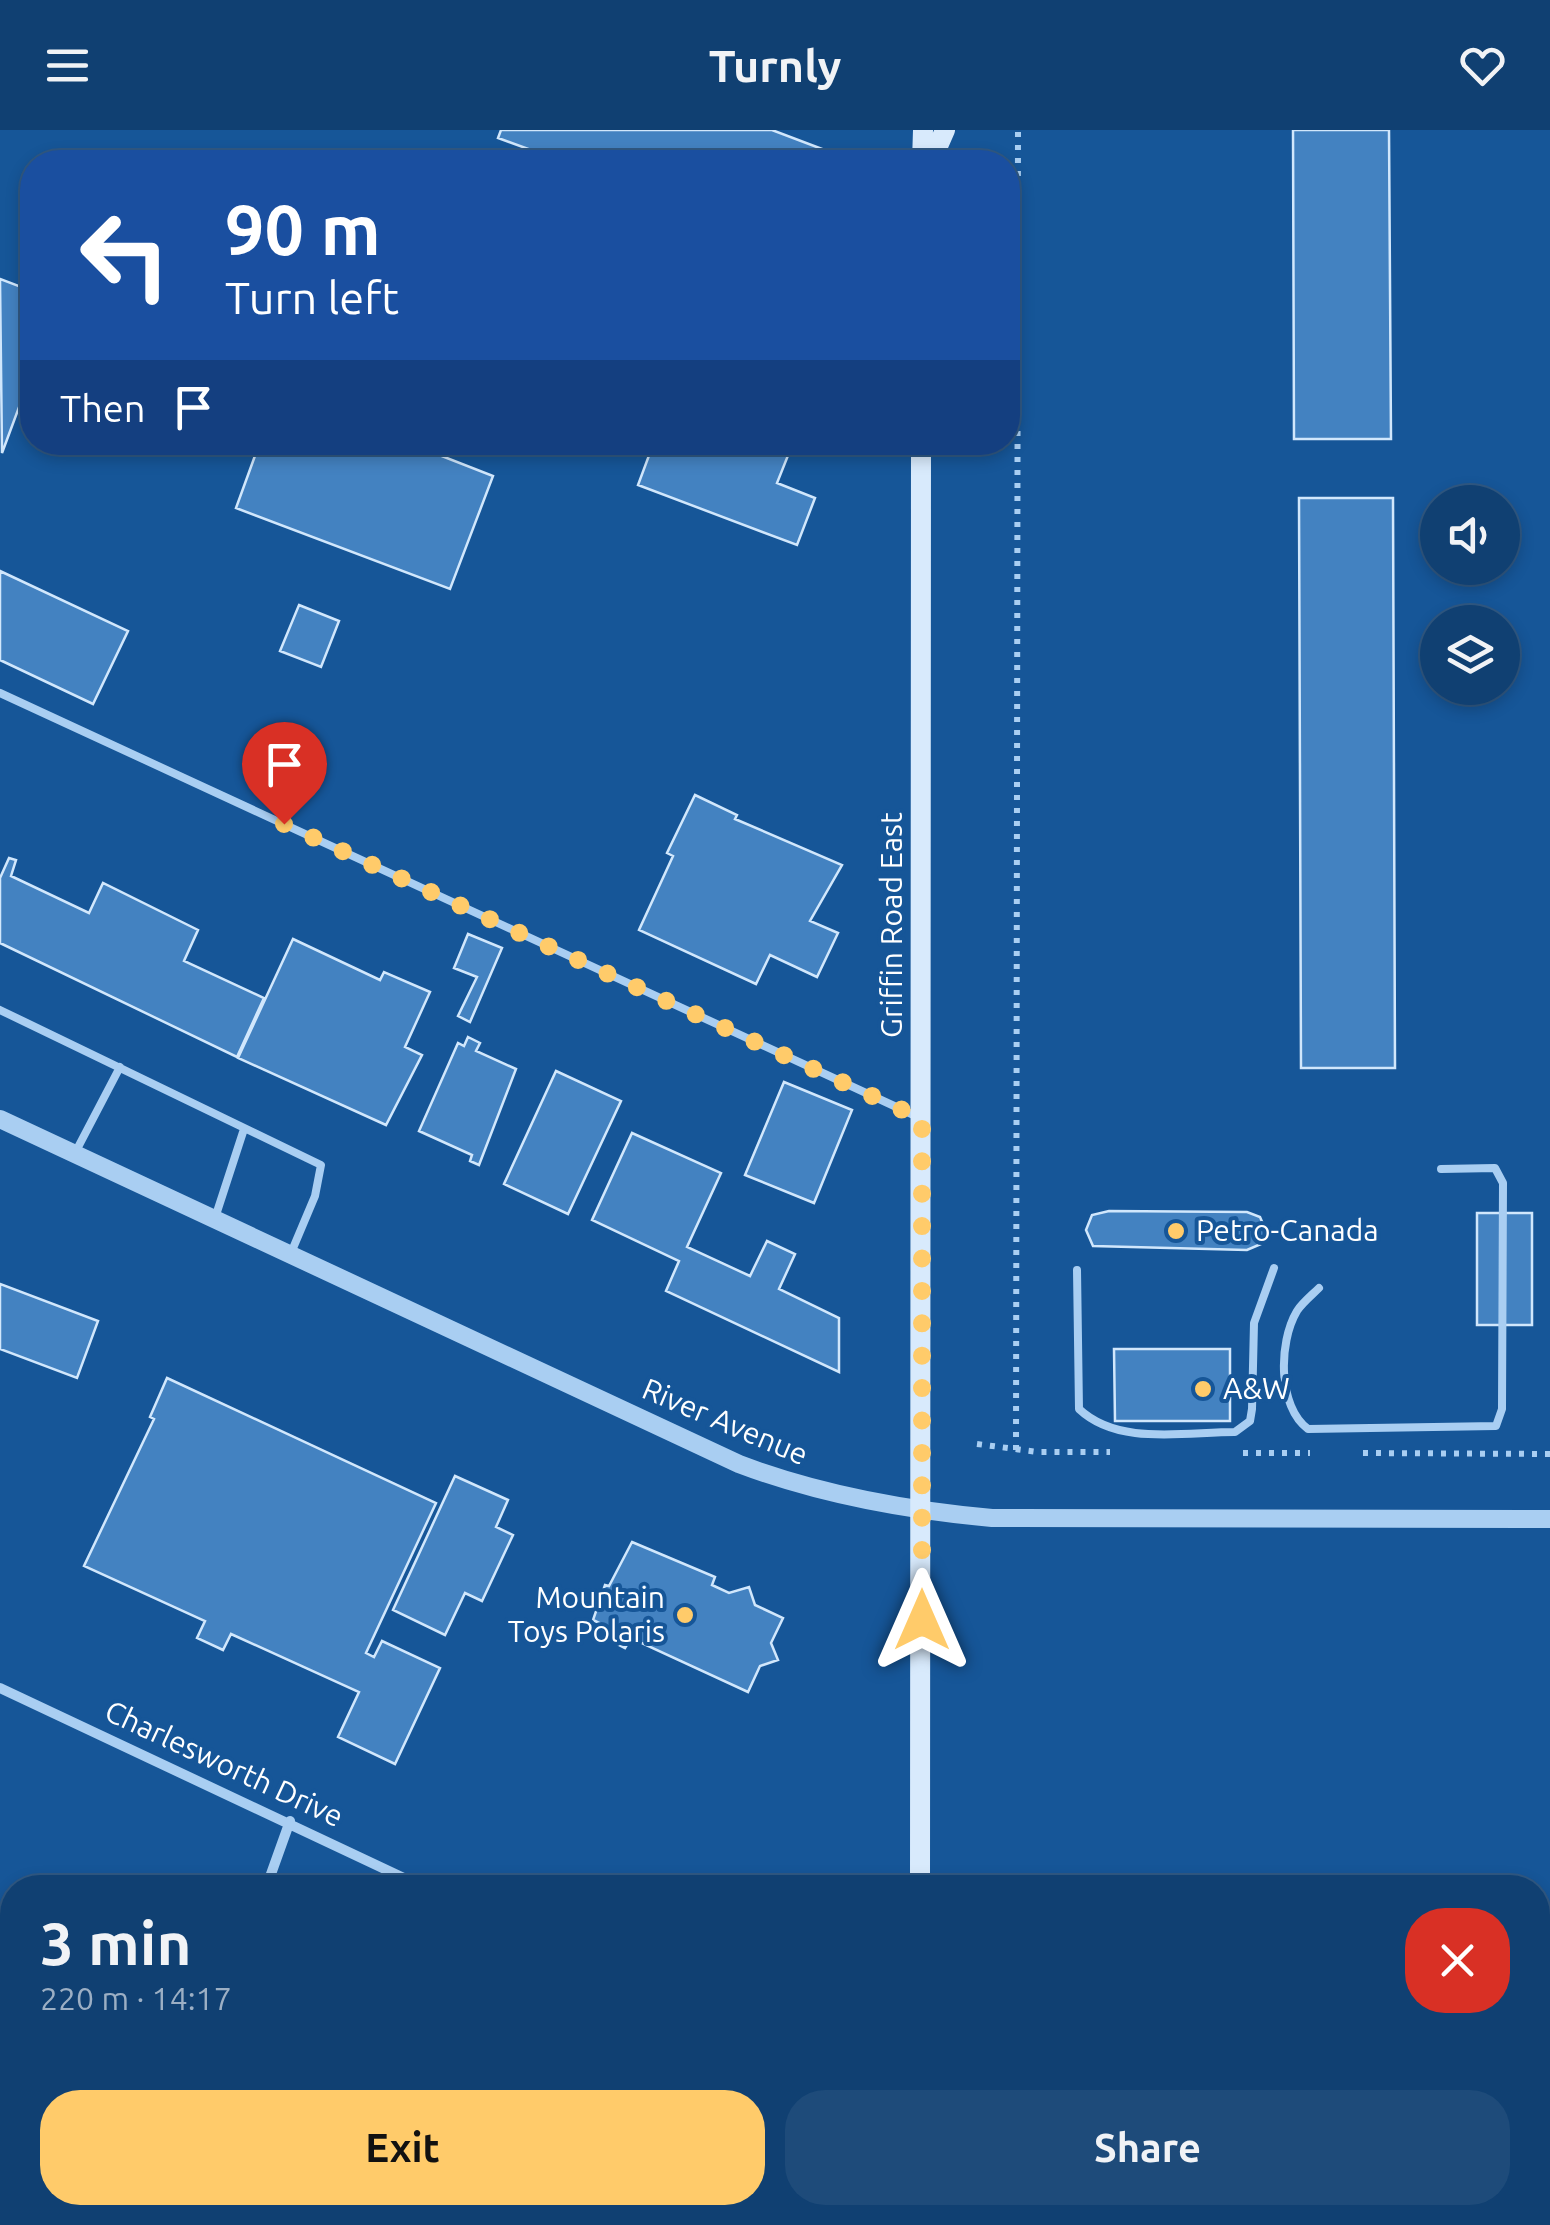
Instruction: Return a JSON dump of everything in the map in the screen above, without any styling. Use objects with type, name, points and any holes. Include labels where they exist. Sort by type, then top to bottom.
[{"type":"main road","name":"Griffin Road East","points":[[920,1875],[921,455]]},
{"type":"street","name":"River Avenue","points":[[0,1118],[740,1464],[810,1487],[922,1512],[992,1518],[1550,1519]]},
{"type":"street","name":"Charlesworth Drive","points":[[0,1688],[399,1875]]},
{"type":"street","points":[[271,1875],[290,1821]]},
{"type":"lane","points":[[0,694],[922,1119]]},
{"type":"lane","points":[[0,1010],[321,1166],[315,1196],[291,1253]]},
{"type":"lane","points":[[75,1153],[120,1067]]},
{"type":"lane","points":[[215,1218],[244,1129]]},
{"type":"lane","points":[[1319,1288],[1296,1312],[1287,1350],[1287,1404],[1294,1419],[1308,1430],[1496,1426],[1502,1409],[1503,1183],[1495,1168],[1441,1169]]},
{"type":"lane","points":[[1077,1270],[1078,1409],[1096,1425],[1116,1432],[1235,1432],[1250,1421],[1254,1324],[1274,1268]]},
{"type":"path","points":[[1016,1450],[1018,455]]},
{"type":"path","points":[[977,1444],[1016,1450],[1116,1452]]},
{"type":"path","points":[[1235,1453],[1314,1453]]},
{"type":"path","points":[[1353,1453],[1550,1454]]},
{"type":"building","points":[[501,130],[772,130],[825,150],[531,150],[498,138]]},
{"type":"building","points":[[1293,130],[1389,130],[1391,439],[1294,439]]},
{"type":"building","points":[[0,279],[20,286],[20,404],[2,453]]},
{"type":"building","points":[[255,455],[439,455],[493,476],[450,589],[236,508]]},
{"type":"building","points":[[649,455],[788,455],[777,483],[815,498],[797,545],[638,485]]},
{"type":"building","points":[[1299,498],[1393,498],[1395,1068],[1301,1068]]},
{"type":"building","points":[[0,571],[128,631],[93,704],[0,660]]},
{"type":"building","points":[[299,605],[339,621],[321,667],[280,651]]},
{"type":"building","points":[[695,795],[737,815],[735,819],[842,865],[810,921],[838,933],[817,977],[770,955],[756,984],[639,930],[673,856],[667,853]]},
{"type":"building","points":[[9,858],[16,860],[11,876],[89,913],[103,883],[198,930],[184,961],[264,998],[237,1057],[0,943],[0,878]]},
{"type":"building","points":[[468,934],[502,948],[470,1022],[458,1016],[477,977],[454,968]]},
{"type":"building","points":[[293,939],[380,980],[384,972],[430,992],[405,1047],[422,1055],[386,1125],[238,1058]]},
{"type":"building","points":[[468,1037],[480,1043],[476,1051],[516,1069],[479,1165],[470,1161],[472,1155],[419,1131],[458,1043],[464,1046]]},
{"type":"building","points":[[556,1071],[621,1101],[568,1214],[504,1184]]},
{"type":"building","points":[[784,1082],[852,1110],[814,1203],[745,1175]]},
{"type":"building","points":[[632,1133],[721,1173],[687,1247],[750,1276],[767,1241],[795,1254],[779,1289],[839,1318],[839,1372],[666,1291],[679,1261],[592,1220]]},
{"type":"building","name":"Petro-Canada","points":[[1109,1211],[1247,1212],[1260,1217],[1266,1231],[1261,1244],[1247,1250],[1093,1246],[1086,1230],[1092,1215]]},
{"type":"building","points":[[1477,1213],[1532,1213],[1532,1325],[1477,1325]]},
{"type":"building","points":[[0,1284],[98,1321],[77,1378],[0,1349]]},
{"type":"building","points":[[1114,1349],[1230,1349],[1230,1421],[1115,1421]]},
{"type":"building","points":[[167,1378],[436,1503],[366,1653],[374,1657],[382,1641],[440,1668],[395,1764],[338,1737],[359,1692],[231,1634],[223,1650],[197,1638],[205,1621],[84,1566],[154,1419],[150,1417]]},
{"type":"building","points":[[455,1476],[508,1500],[496,1527],[513,1535],[482,1601],[465,1593],[445,1635],[393,1610]]},
{"type":"building","name":"Mountain Toys Polaris","points":[[632,1542],[715,1577],[712,1585],[729,1593],[749,1587],[755,1605],[783,1618],[771,1643],[778,1660],[760,1666],[748,1692],[631,1638],[625,1648],[611,1641],[616,1631],[593,1620],[605,1585],[609,1586]]},
{"type":"place","name":"Petro-Canada","points":[[1176,1231]]},
{"type":"place","name":"A&W","points":[[1203,1389]]},
{"type":"place","name":"Mountain Toys Polaris","points":[[685,1615]]},
{"type":"route","points":[[284,824],[922,1119],[922,1620]]}]
